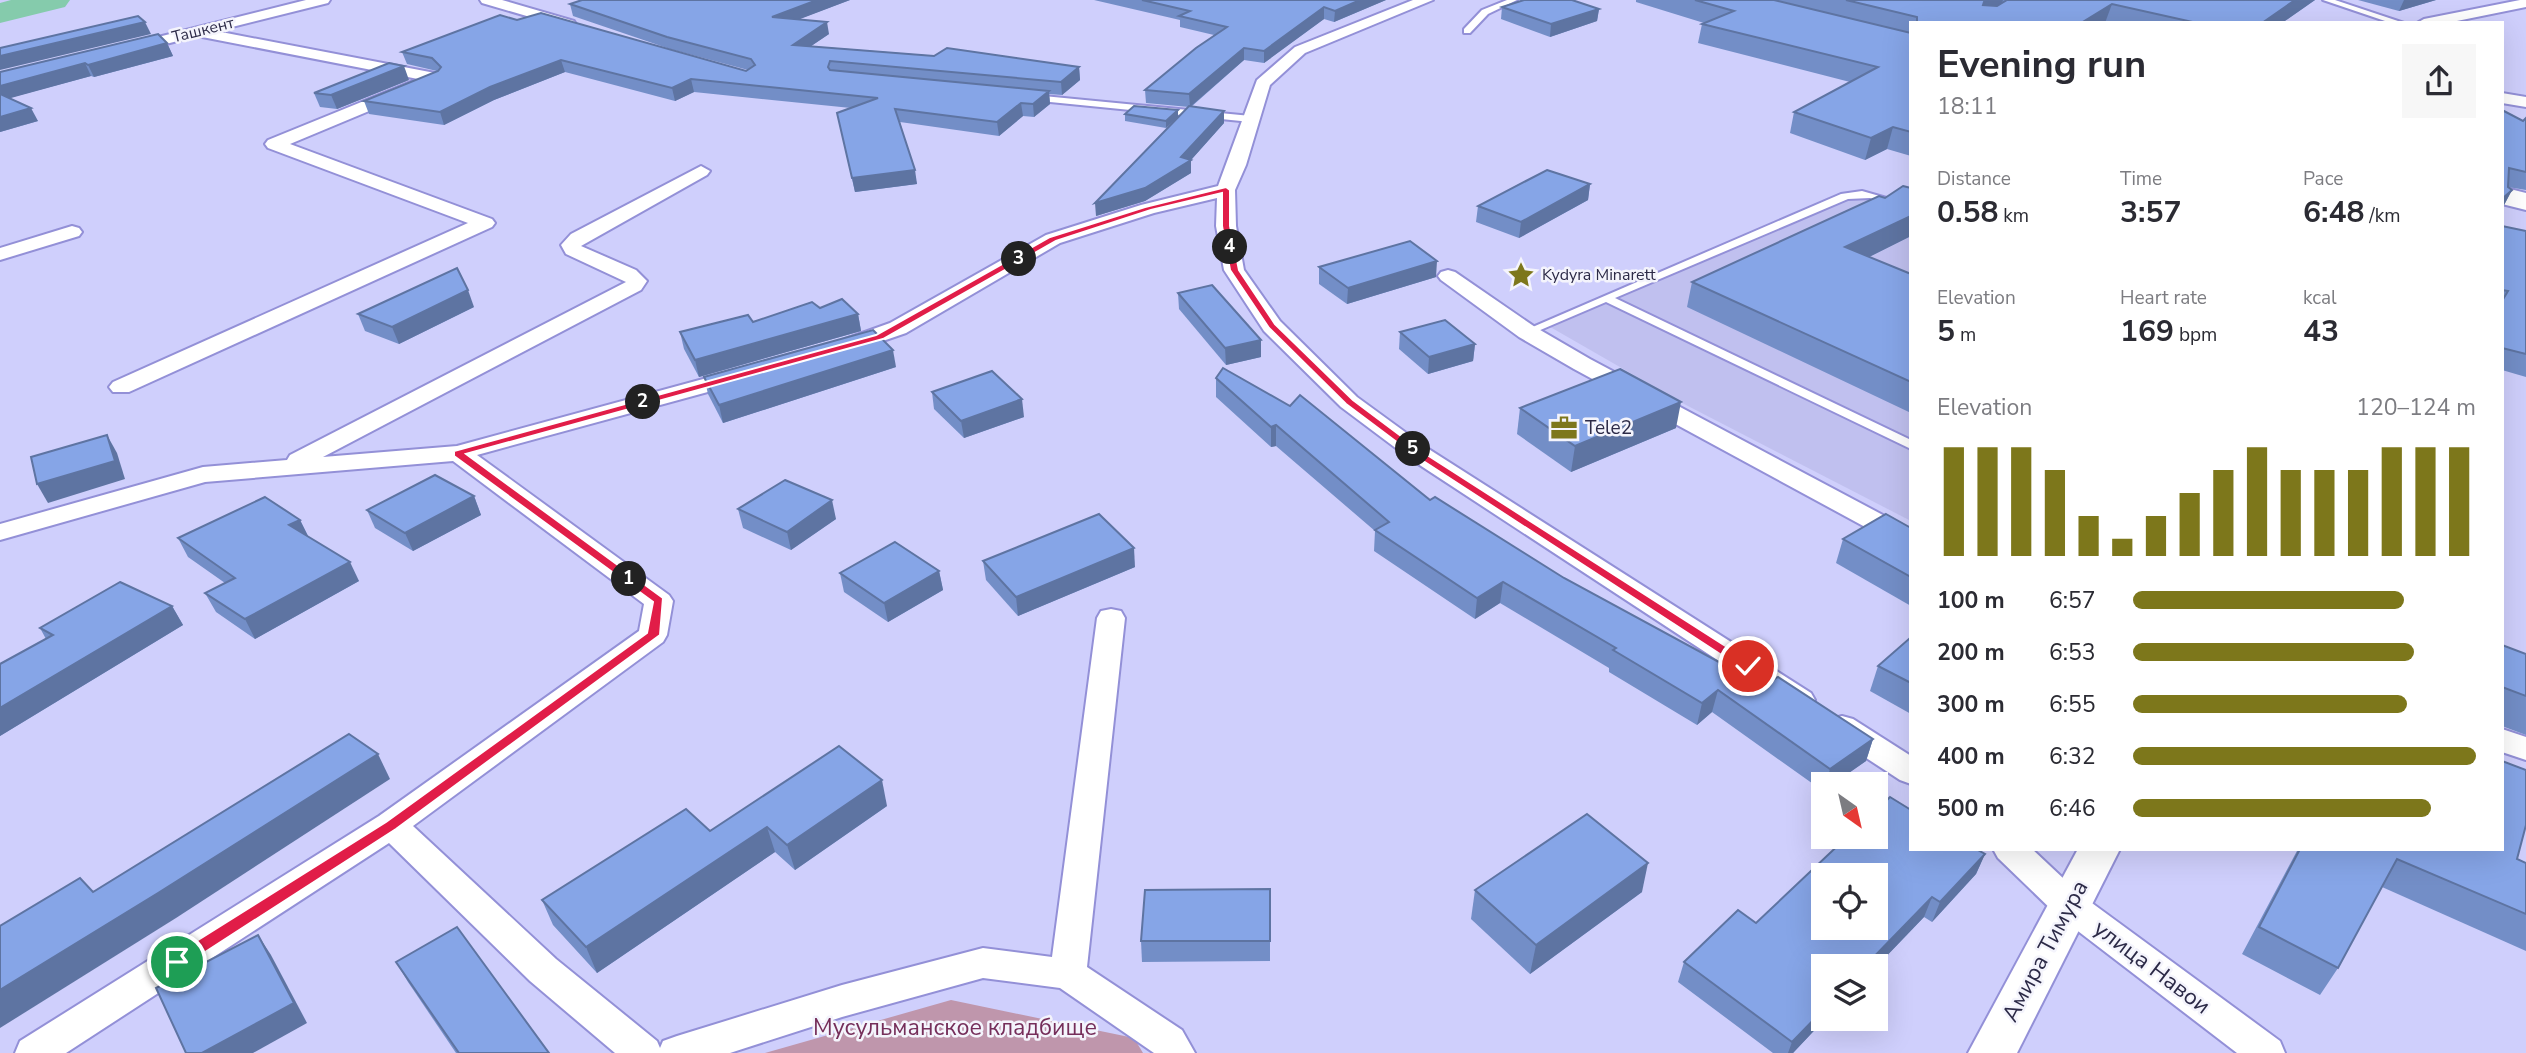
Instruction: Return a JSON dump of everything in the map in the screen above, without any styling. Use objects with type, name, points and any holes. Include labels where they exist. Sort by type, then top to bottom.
[{"type":"main road","points":[[2504,196],[2526,202]]},
{"type":"main road","points":[[2504,204],[2526,210]]},
{"type":"street","name":"Ташкент","points":[[119,50],[323,0]]},
{"type":"street","points":[[487,0],[587,29]]},
{"type":"street","points":[[1426,0],[1300,50],[1262,83],[1237,165],[1226,190],[1226,226],[1234,270],[1272,326],[1349,402],[1418,453],[1909,771]]},
{"type":"street","points":[[2434,21],[2526,3]]},
{"type":"street","points":[[121,387],[485,223],[274,144],[435,78],[198,32]]},
{"type":"street","points":[[2504,98],[2526,102]]},
{"type":"street","points":[[288,466],[634,286],[637,281],[629,274],[573,250],[571,245],[578,238],[702,171]]},
{"type":"street","points":[[826,352],[898,328],[1053,239],[1148,209],[1226,190]]},
{"type":"street","points":[[0,254],[72,232]]},
{"type":"street","points":[[1448,276],[1527,332],[1760,462],[1909,540]]},
{"type":"street","points":[[0,532],[203,475],[458,453],[761,370]]},
{"type":"street","points":[[34,1053],[391,825],[653,635],[659,601],[458,453]]},
{"type":"street","points":[[1068,974],[1111,618]]},
{"type":"street","points":[[2504,741],[2526,749]]},
{"type":"street","points":[[391,825],[543,970],[643,1053]]},
{"type":"street","name":"улица Навои","points":[[2012,851],[2070,905],[2266,1053]]},
{"type":"street","name":"Амира Тимура","points":[[1992,1053],[2098,851]]},
{"type":"street","points":[[684,1052],[842,1001],[983,963],[1068,974],[1169,1042],[1176,1053]]},
{"type":"lane","points":[[1467,31],[1485,12],[1513,0]]},
{"type":"lane","points":[[2327,0],[2394,21]]},
{"type":"lane","points":[[1016,96],[1251,119]]},
{"type":"lane","points":[[1527,332],[1845,196],[1856,193],[1874,196],[1909,207]]},
{"type":"lane","points":[[1608,299],[1909,443]]},
{"type":"shaded area","points":[[1861,192],[1909,209],[1909,520],[1686,405],[1545,324]]},
{"type":"green space","name":"Мусульманское кладбище","points":[[951,1000],[1134,1038],[1143,1053],[765,1053]]},
{"type":"building","points":[[582,0],[817,0],[772,17],[827,22],[793,45],[934,56],[947,48],[1079,67],[1061,82],[830,61],[830,70],[1049,91],[1033,104],[1021,103],[997,122],[895,109],[915,170],[852,178],[837,113],[878,98],[691,79],[672,88],[561,60],[490,87],[440,112],[364,101],[438,71],[441,67],[432,58],[402,52],[500,15],[517,20],[541,13],[746,71],[755,65],[751,59],[667,37],[570,4]]},
{"type":"building","points":[[1142,0],[1360,0],[1335,11],[1324,7],[1264,51],[1244,48],[1189,94],[1145,90],[1196,48],[1227,27],[1179,16],[1190,11]]},
{"type":"building","points":[[1524,0],[1572,0],[1599,9],[1551,24],[1502,7]]},
{"type":"building","points":[[1695,0],[1774,0],[1909,33],[1909,131],[1893,127],[1871,138],[1794,112],[1878,67],[1702,24],[1734,11]]},
{"type":"building","points":[[1846,0],[1987,0],[1983,5],[1997,6],[2007,0],[2295,0],[2265,21],[2188,21],[2112,4],[2084,21],[1917,21],[1917,17]]},
{"type":"building","points":[[138,16],[145,22],[0,56],[0,48]]},
{"type":"building","points":[[158,34],[167,43],[0,86],[0,72]]},
{"type":"building","points":[[389,63],[404,66],[331,95],[314,93]]},
{"type":"building","points":[[0,94],[31,108],[0,117]]},
{"type":"building","points":[[1134,106],[1178,110],[1166,121],[1125,114]]},
{"type":"building","points":[[1189,106],[1224,111],[1181,157],[1191,160],[1145,188],[1095,203]]},
{"type":"building","points":[[2504,111],[2523,121],[2526,118],[2526,172],[2509,168],[2508,187],[2512,190],[2504,197]]},
{"type":"building","points":[[1547,170],[1590,184],[1521,222],[1478,206]]},
{"type":"building","points":[[1903,186],[1909,188],[1909,217],[1845,247],[1909,273],[1909,381],[1692,282],[1879,196],[1885,198]]},
{"type":"building","points":[[2504,226],[2526,231],[2526,354],[2504,348],[2504,298],[2508,291],[2504,290]]},
{"type":"building","points":[[1410,241],[1437,261],[1348,288],[1319,267]]},
{"type":"building","points":[[457,268],[468,290],[392,327],[358,314]]},
{"type":"building","points":[[1212,285],[1261,340],[1225,348],[1178,293]]},
{"type":"building","points":[[842,299],[858,314],[695,360],[680,332],[748,315],[753,322],[812,302],[820,308]]},
{"type":"building","points":[[1445,320],[1475,344],[1429,357],[1400,332]]},
{"type":"building","points":[[873,330],[893,350],[719,405],[704,377]]},
{"type":"building","points":[[1223,368],[1290,406],[1300,395],[1430,500],[1435,497],[1564,578],[1763,686],[1778,677],[1873,739],[1830,769],[1718,690],[1702,703],[1613,650],[1616,648],[1503,582],[1477,598],[1375,530],[1389,522],[1276,425],[1271,427],[1216,378]]},
{"type":"building","points":[[1620,369],[1681,402],[1575,446],[1520,408]]},
{"type":"building","points":[[992,371],[1022,399],[961,421],[932,392]]},
{"type":"building","points":[[107,435],[115,461],[37,484],[31,457]]},
{"type":"building","points":[[435,475],[474,496],[405,533],[367,510]]},
{"type":"building","points":[[785,480],[832,500],[787,532],[738,509]]},
{"type":"building","points":[[265,497],[300,520],[289,525],[350,562],[245,619],[205,593],[235,578],[178,538]]},
{"type":"building","points":[[1099,514],[1134,548],[1016,597],[983,561]]},
{"type":"building","points":[[1886,514],[1909,527],[1909,576],[1843,539]]},
{"type":"building","points":[[895,542],[939,571],[884,603],[840,573]]},
{"type":"building","points":[[120,582],[172,606],[0,708],[0,664],[53,635],[40,628]]},
{"type":"building","points":[[1909,639],[1909,682],[1878,666]]},
{"type":"building","points":[[2504,646],[2526,654],[2526,696],[2504,688]]},
{"type":"building","points":[[349,734],[378,754],[0,990],[0,926],[80,878],[93,892]]},
{"type":"building","points":[[839,746],[882,780],[787,845],[767,827],[586,947],[542,900],[686,809],[710,831]]},
{"type":"building","points":[[2504,762],[2526,770],[2526,825],[2517,859],[2526,863],[2526,914],[2397,859],[2338,968],[2259,927],[2299,851],[2504,851]]},
{"type":"building","points":[[1890,797],[1909,809],[1909,851],[1980,851],[1985,854],[1940,902],[1932,897],[1877,954],[1811,954],[1811,1022],[1792,1042],[1684,962],[1738,910],[1756,923],[1811,871],[1811,940],[1888,940],[1888,863],[1819,863],[1834,849],[1888,849]]},
{"type":"building","points":[[1587,814],[1648,863],[1536,945],[1475,890]]},
{"type":"building","points":[[1270,889],[1270,941],[1141,941],[1145,890]]},
{"type":"building","points":[[457,927],[549,1053],[459,1053],[396,962]]},
{"type":"building","points":[[258,935],[294,1003],[202,1053],[186,1053],[156,988]]},
{"type":"waterway","points":[[0,13],[53,0]]},
{"type":"place","name":"Kydyra Minarett","points":[[1521,275]]},
{"type":"place","name":"Tele2","points":[[1564,428]]},
{"type":"route","points":[[177,962],[391,825],[653,635],[659,601],[458,453],[879,337],[1053,239],[1148,209],[1226,190],[1226,226],[1234,270],[1272,326],[1349,402],[1418,453],[1748,666]]}]
